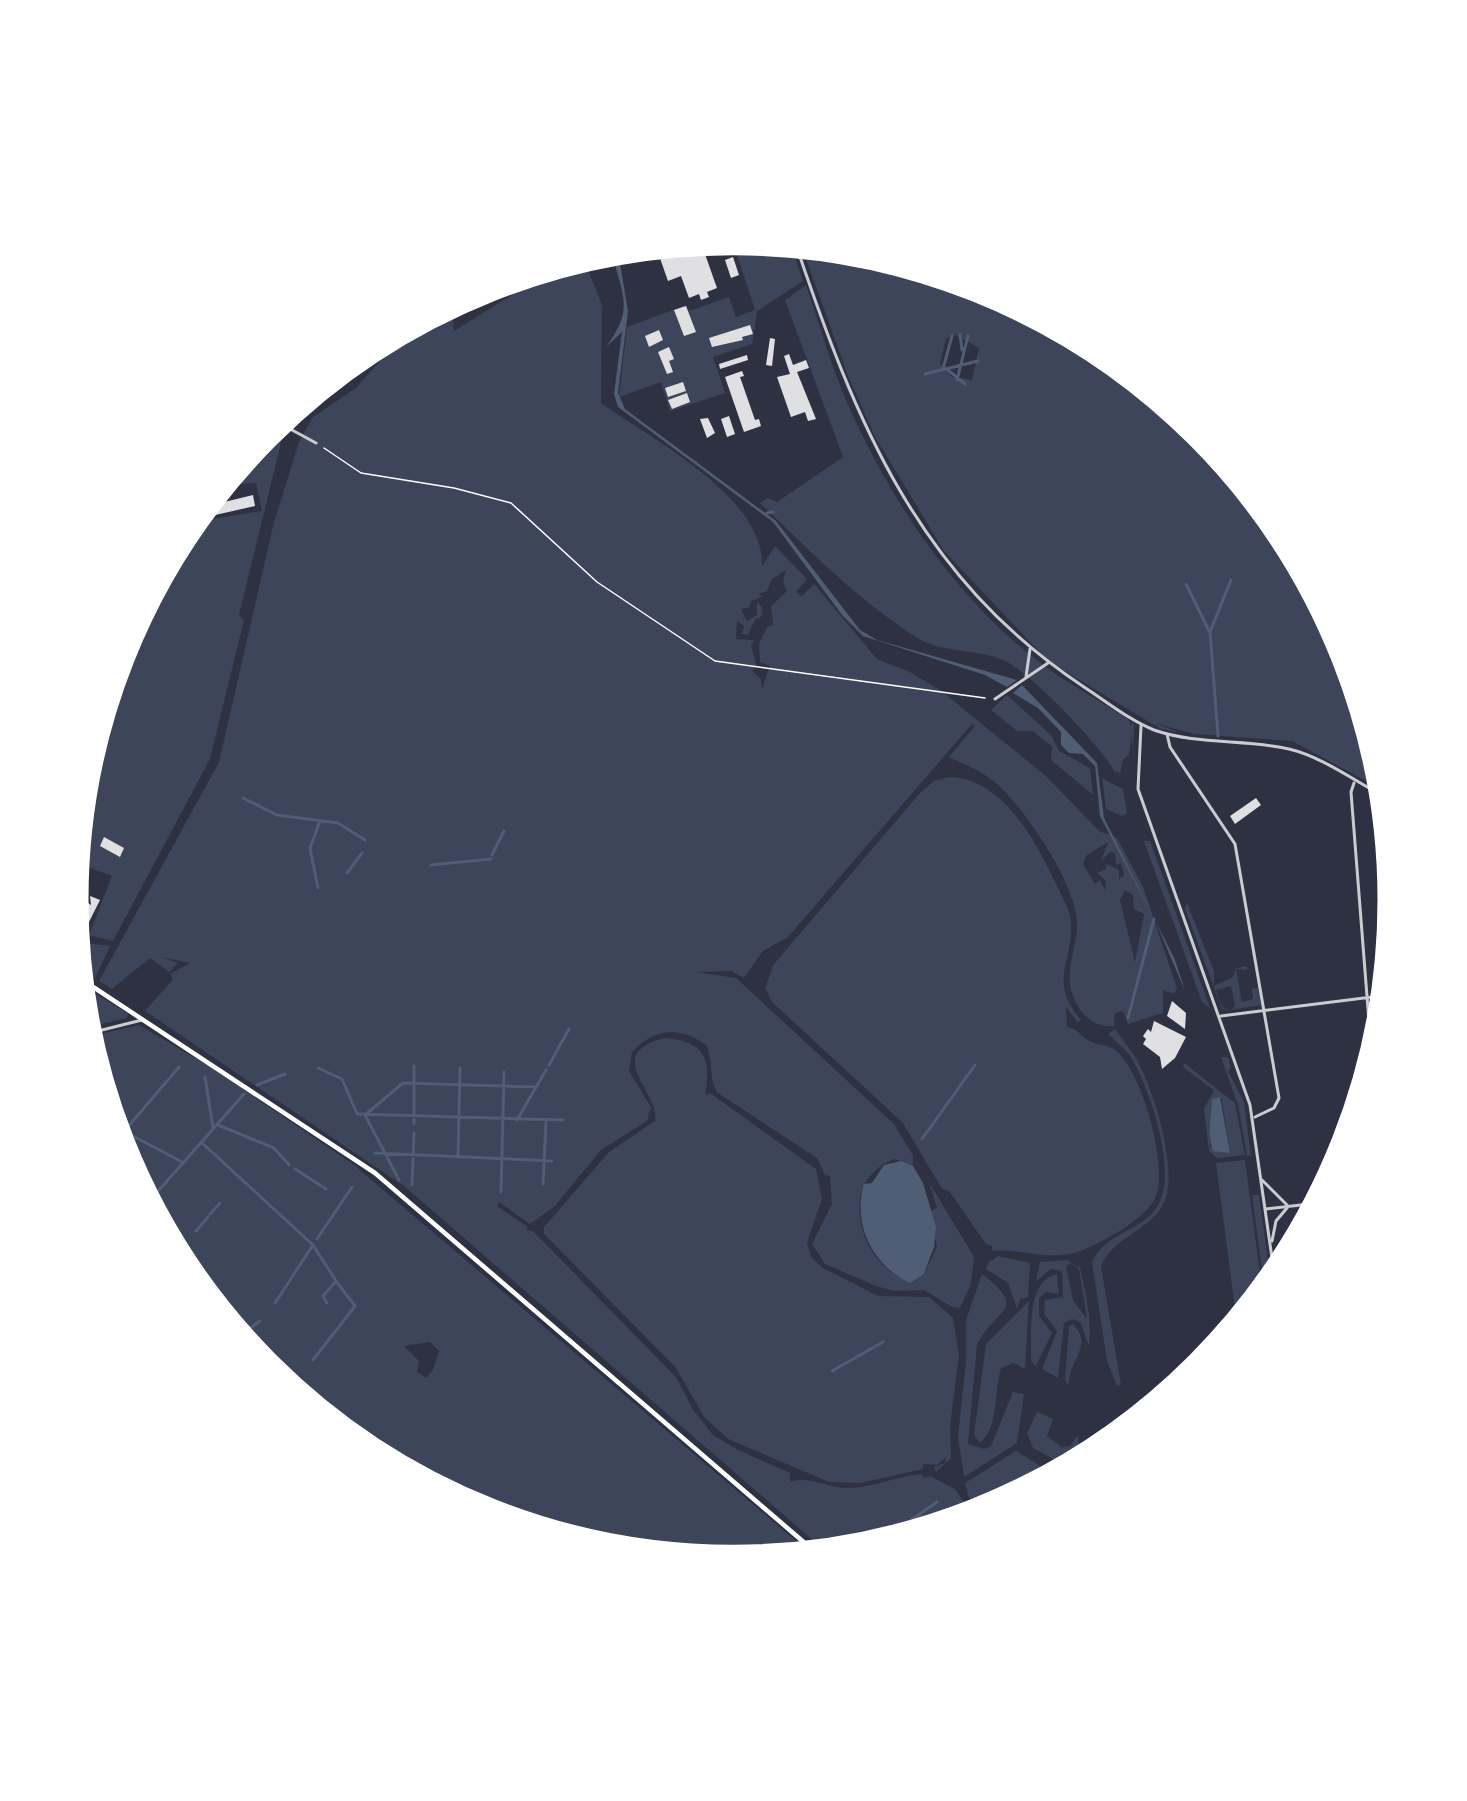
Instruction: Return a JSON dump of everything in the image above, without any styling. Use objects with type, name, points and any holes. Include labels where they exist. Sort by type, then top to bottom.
[{"type":"main road","points":[[87,982],[375,1173],[812,1548]]},
{"type":"street","points":[[798,252],[842,377],[904,497],[946,562],[1030,649],[1141,724],[1167,734],[1288,748],[1376,792]]},
{"type":"street","points":[[285,426],[316,443]]},
{"type":"street","points":[[1026,678],[1030,649]]},
{"type":"street","points":[[995,700],[1048,663]]},
{"type":"street","points":[[1141,724],[1137,776],[1141,802],[1253,1117],[1274,1266]]},
{"type":"street","points":[[1167,734],[1168,745],[1235,844],[1279,1102],[1253,1117]]},
{"type":"street","points":[[1354,781],[1351,792],[1370,1043]]},
{"type":"street","points":[[1219,1016],[1378,996]]},
{"type":"street","points":[[95,1032],[142,1019]]},
{"type":"street","points":[[1262,1180],[1288,1206]]},
{"type":"street","points":[[1266,1209],[1311,1204]]},
{"type":"street","points":[[1271,1243],[1278,1217],[1288,1206]]},
{"type":"path","points":[[316,443],[361,473],[512,503],[597,581],[710,659],[738,667],[995,700]]},
{"type":"shaded area","points":[[735,248],[793,251],[803,281],[757,311],[752,344],[713,357],[725,393],[670,411],[661,382],[619,397],[627,327],[686,305],[689,311],[729,297],[736,317],[755,310]]},
{"type":"shaded area","points":[[803,252],[902,270],[983,298],[1060,335],[1131,383],[1224,470],[1299,574],[1351,691],[1375,786],[1292,741],[1194,734],[1155,723],[1178,732],[1161,729],[1048,661],[944,551],[875,437]],"holes":[[[955,335],[979,348],[972,380],[952,377],[940,363],[946,339]]]},
{"type":"shaded area","points":[[619,259],[628,311],[618,393],[625,409],[776,521],[860,630],[877,640],[1017,680],[1007,687],[985,675],[863,636],[773,522],[618,407],[614,394],[622,332],[606,347],[620,323],[623,295],[614,260]]},
{"type":"shaded area","points":[[586,265],[602,305],[601,403],[675,452],[726,494],[758,541],[762,566],[775,546],[807,579],[796,592],[802,596],[814,584],[877,659],[940,690],[1046,776],[1099,831],[1117,838],[1143,887],[1177,988],[1174,994],[1163,990],[1163,1013],[1128,1024],[1123,1011],[1115,1013],[1114,1026],[1100,1025],[1080,1009],[1070,987],[1077,922],[1059,868],[1035,829],[998,785],[949,757],[975,726],[972,724],[788,937],[763,951],[744,978],[731,971],[697,972],[736,978],[894,1124],[913,1156],[913,1166],[895,1159],[877,1169],[865,1184],[860,1220],[866,1239],[889,1270],[906,1280],[924,1274],[937,1247],[930,1211],[937,1208],[929,1182],[974,1257],[971,1284],[960,1308],[924,1290],[894,1291],[825,1264],[812,1244],[832,1204],[830,1176],[817,1158],[718,1093],[706,1045],[687,1035],[658,1034],[632,1052],[629,1071],[651,1107],[647,1121],[601,1150],[555,1206],[530,1224],[499,1202],[497,1206],[533,1231],[676,1377],[713,1435],[790,1473],[790,1482],[850,1488],[912,1475],[930,1476],[955,1489],[968,1508],[943,1518],[820,1547],[405,1187],[145,1011],[173,979],[170,974],[190,963],[161,957],[178,963],[169,972],[150,958],[112,989],[99,981],[219,762],[274,522],[299,442],[313,417],[356,388],[379,362],[372,358],[407,335],[487,297],[453,320],[454,331],[528,285]],"holes":[[[786,570],[787,591],[771,606],[773,625],[767,627],[759,644],[760,662],[770,666],[762,688],[761,679],[752,671],[757,666],[751,646],[754,640],[736,639],[737,621],[744,626],[742,634],[748,635],[762,616],[762,607],[757,602],[757,615],[747,621],[741,609],[762,597],[759,594],[767,591],[772,579]],[[1108,842],[1101,861],[1115,853],[1124,876],[1119,879],[1119,870],[1106,864],[1097,873],[1106,881],[1105,890],[1100,880],[1095,884],[1083,864],[1087,855]],[[1125,890],[1133,895],[1134,909],[1144,914],[1135,962],[1120,900]]]},
{"type":"shaded area","points":[[806,285],[849,407],[911,520],[962,589],[1023,649],[1131,725],[1133,722],[1133,756],[1132,736],[1120,773],[1029,678],[1003,660],[935,646],[914,636],[853,590],[760,503],[768,498],[777,502],[843,457],[785,300]]},
{"type":"shaded area","points":[[276,435],[282,439],[210,759],[113,941],[89,935],[112,876],[82,865],[94,773],[116,691],[148,612],[191,538],[204,520],[262,511],[256,483],[231,484]]},
{"type":"shaded area","points":[[1022,685],[1097,763],[1104,818],[1155,920],[1100,816],[1095,766],[1083,754],[1069,753],[1061,745],[1061,732],[1038,708],[1013,693]]},
{"type":"shaded area","points":[[1007,695],[1051,735],[1059,751],[1090,768],[1093,795],[1051,760],[1052,747],[1033,731],[1017,731],[991,710]]},
{"type":"shaded area","points":[[1102,778],[1123,789],[1127,813],[1122,816],[1106,809]]},
{"type":"shaded area","points":[[969,780],[1002,801],[1039,851],[1071,921],[1064,982],[1081,1020],[1077,1022],[1066,1007],[1067,1027],[1114,1049],[1134,1076],[1150,1118],[1159,1182],[1151,1205],[1124,1228],[1072,1254],[992,1251],[949,1191],[942,1189],[903,1123],[772,1002],[765,988],[774,964],[919,794],[934,781]]},
{"type":"shaded area","points":[[1137,822],[1144,841],[1150,841],[1210,1008],[1202,1002]]},
{"type":"shaded area","points":[[1187,903],[1214,971],[1214,986],[1233,977],[1236,968],[1247,966],[1247,970],[1236,969],[1242,1002],[1253,999],[1252,989],[1258,988],[1261,1005],[1231,1010],[1235,1006],[1231,986],[1216,990],[1222,1007],[1229,1010],[1222,1009],[1185,909]]},
{"type":"shaded area","points":[[1155,920],[1175,960],[1185,991]]},
{"type":"shaded area","points":[[82,941],[110,946],[95,978],[85,972]]},
{"type":"shaded area","points":[[87,988],[128,1014],[94,1026]]},
{"type":"shaded area","points":[[139,1025],[212,1068],[354,1165],[805,1549],[691,1552],[565,1531],[445,1486],[336,1418],[243,1331],[168,1227],[131,1150],[96,1035]],"holes":[[[430,1342],[439,1351],[426,1378],[417,1372],[419,1361],[404,1346]]]},
{"type":"shaded area","points":[[1115,1029],[1137,1060],[1151,1092],[1168,1176],[1161,1208],[1113,1249],[1101,1266],[1121,1385],[1117,1386],[1107,1361],[1092,1262],[1104,1245],[1154,1211],[1165,1177],[1153,1108],[1128,1053],[1108,1034]]},
{"type":"shaded area","points":[[664,1038],[689,1043],[703,1055],[705,1095],[710,1093],[816,1169],[822,1199],[807,1243],[811,1257],[878,1296],[929,1297],[953,1318],[959,1355],[951,1458],[936,1472],[934,1467],[945,1463],[946,1457],[937,1465],[923,1464],[923,1469],[860,1483],[829,1482],[728,1439],[704,1417],[676,1368],[544,1234],[544,1227],[609,1152],[655,1121],[635,1064],[646,1045]]},
{"type":"shaded area","points":[[1221,1057],[1228,1057],[1228,1071],[1244,1102],[1251,1156],[1247,1156],[1238,1105]]},
{"type":"shaded area","points":[[1184,1063],[1235,1103],[1245,1155],[1217,1158],[1209,1151],[1204,1109],[1214,1090],[1183,1067]],"holes":[[[1222,1099],[1230,1153],[1210,1147],[1211,1103]]]},
{"type":"shaded area","points":[[1220,1097],[1230,1153],[1213,1151],[1211,1145],[1212,1099]]},
{"type":"shaded area","points":[[1245,1160],[1261,1284],[1236,1316],[1216,1163]]},
{"type":"shaded area","points":[[901,1161],[913,1166],[923,1183],[936,1227],[924,1274],[910,1283],[876,1255],[861,1214],[864,1184],[872,1183],[884,1165]]},
{"type":"shaded area","points":[[1252,1195],[1259,1195],[1269,1272],[1263,1281]]},
{"type":"shaded area","points":[[998,1256],[1030,1263],[1028,1297],[1020,1299],[1017,1309],[1008,1283],[986,1269]]},
{"type":"shaded area","points":[[1067,1260],[1080,1268],[1088,1307],[1089,1346],[1080,1322],[1064,1323],[1058,1378],[1042,1369],[1057,1331],[1044,1314],[1045,1300],[1063,1297],[1062,1271],[1051,1269],[1036,1281],[1040,1262]],"holes":[[[1071,1263],[1079,1269],[1087,1319],[1073,1300],[1066,1267]]]},
{"type":"shaded area","points":[[982,1274],[997,1286],[1006,1303],[977,1345],[968,1444],[991,1446],[1013,1392],[1024,1394],[1017,1443],[964,1477],[958,1437],[966,1320]]},
{"type":"shaded area","points":[[1057,1274],[1059,1294],[1046,1292],[1039,1298],[1039,1316],[1052,1333],[1036,1366],[1031,1361],[1035,1298],[1047,1279]]},
{"type":"shaded area","points":[[1029,1301],[1025,1369],[1014,1363],[1001,1368],[993,1419],[980,1443],[974,1435],[986,1344]]},
{"type":"shaded area","points":[[1073,1324],[1081,1347],[1069,1386],[1065,1380],[1069,1326]]},
{"type":"shaded area","points":[[1037,1412],[1053,1419],[1047,1436],[1062,1447],[1070,1446],[1078,1435],[1079,1454],[1063,1464],[1033,1448],[1027,1433]]},
{"type":"shaded area","points":[[1016,1451],[1050,1471],[975,1506],[965,1483]]},
{"type":"building","points":[[703,249],[717,288],[701,300],[699,294],[689,298],[681,276],[668,281],[658,253]]},
{"type":"building","points":[[733,257],[739,275],[731,278],[725,260]]},
{"type":"building","points":[[686,306],[696,332],[684,336],[674,310]]},
{"type":"building","points":[[750,325],[753,334],[743,340],[712,347],[709,338]]},
{"type":"building","points":[[659,330],[663,340],[649,347],[645,336]]},
{"type":"building","points":[[770,338],[775,339],[772,366],[766,365]]},
{"type":"building","points":[[669,347],[674,359],[669,361],[673,372],[667,374],[658,352]]},
{"type":"building","points":[[789,354],[793,365],[806,360],[809,368],[797,372],[816,419],[808,421],[805,412],[791,417],[777,377],[790,374],[784,356]]},
{"type":"building","points":[[747,355],[748,360],[720,369],[719,364]]},
{"type":"building","points":[[742,371],[740,377],[761,426],[744,432],[725,377]]},
{"type":"building","points":[[683,382],[686,391],[668,397],[665,388]]},
{"type":"building","points":[[687,393],[690,402],[672,409],[668,400]]},
{"type":"building","points":[[729,416],[735,434],[727,437],[721,419]]},
{"type":"building","points":[[708,418],[715,433],[707,438],[700,419]]},
{"type":"building","points":[[253,495],[255,506],[206,517],[215,504]]},
{"type":"building","points":[[1256,798],[1261,805],[1235,824],[1230,816]]},
{"type":"building","points":[[104,837],[124,848],[120,857],[100,846]]},
{"type":"building","points":[[90,896],[100,900],[83,934],[81,915],[91,905]]},
{"type":"building","points":[[1172,1001],[1186,1013],[1185,1029],[1167,1016]]},
{"type":"building","points":[[1154,1021],[1186,1037],[1175,1058],[1162,1069],[1160,1057],[1143,1044]]},
{"type":"waterway","points":[[960,334],[962,350]]},
{"type":"waterway","points":[[943,369],[952,336]]},
{"type":"waterway","points":[[957,380],[968,336]]},
{"type":"waterway","points":[[925,374],[978,361]]},
{"type":"waterway","points":[[948,370],[965,384]]},
{"type":"waterway","points":[[767,513],[773,512]]},
{"type":"waterway","points":[[1218,736],[1210,632],[1231,580]]},
{"type":"waterway","points":[[1186,584],[1209,631]]},
{"type":"waterway","points":[[243,798],[277,815],[338,823],[365,840]]},
{"type":"waterway","points":[[318,888],[310,848],[320,821]]},
{"type":"waterway","points":[[492,855],[504,831]]},
{"type":"waterway","points":[[347,873],[362,853]]},
{"type":"waterway","points":[[431,865],[491,859]]},
{"type":"waterway","points":[[1128,1018],[1154,919]]},
{"type":"waterway","points":[[549,1065],[569,1029]]},
{"type":"waterway","points":[[922,1139],[975,1065]]},
{"type":"waterway","points":[[414,1066],[414,1124]]},
{"type":"waterway","points":[[124,1131],[179,1067]]},
{"type":"waterway","points":[[318,1068],[342,1079],[357,1114],[563,1120]]},
{"type":"waterway","points":[[458,1156],[460,1068]]},
{"type":"waterway","points":[[517,1120],[546,1070]]},
{"type":"waterway","points":[[501,1192],[504,1072]]},
{"type":"waterway","points":[[257,1085],[285,1074]]},
{"type":"waterway","points":[[205,1077],[213,1128]]},
{"type":"waterway","points":[[399,1180],[365,1115],[403,1083],[536,1087]]},
{"type":"waterway","points":[[152,1197],[244,1094]]},
{"type":"waterway","points":[[543,1184],[546,1122]]},
{"type":"waterway","points":[[218,1125],[274,1148],[289,1165]]},
{"type":"waterway","points":[[412,1185],[414,1133]]},
{"type":"waterway","points":[[131,1135],[182,1162]]},
{"type":"waterway","points":[[201,1142],[313,1245],[336,1281]]},
{"type":"waterway","points":[[375,1153],[552,1161]]},
{"type":"waterway","points":[[295,1169],[326,1189]]},
{"type":"waterway","points":[[317,1239],[352,1187]]},
{"type":"waterway","points":[[210,1214],[220,1203]]},
{"type":"waterway","points":[[196,1231],[208,1217]]},
{"type":"waterway","points":[[275,1303],[313,1245]]},
{"type":"waterway","points":[[313,1360],[355,1306],[336,1281],[323,1296],[327,1303]]},
{"type":"waterway","points":[[244,1333],[260,1321]]},
{"type":"waterway","points":[[832,1371],[883,1342]]},
{"type":"waterway","points":[[898,1532],[937,1502]]}]
